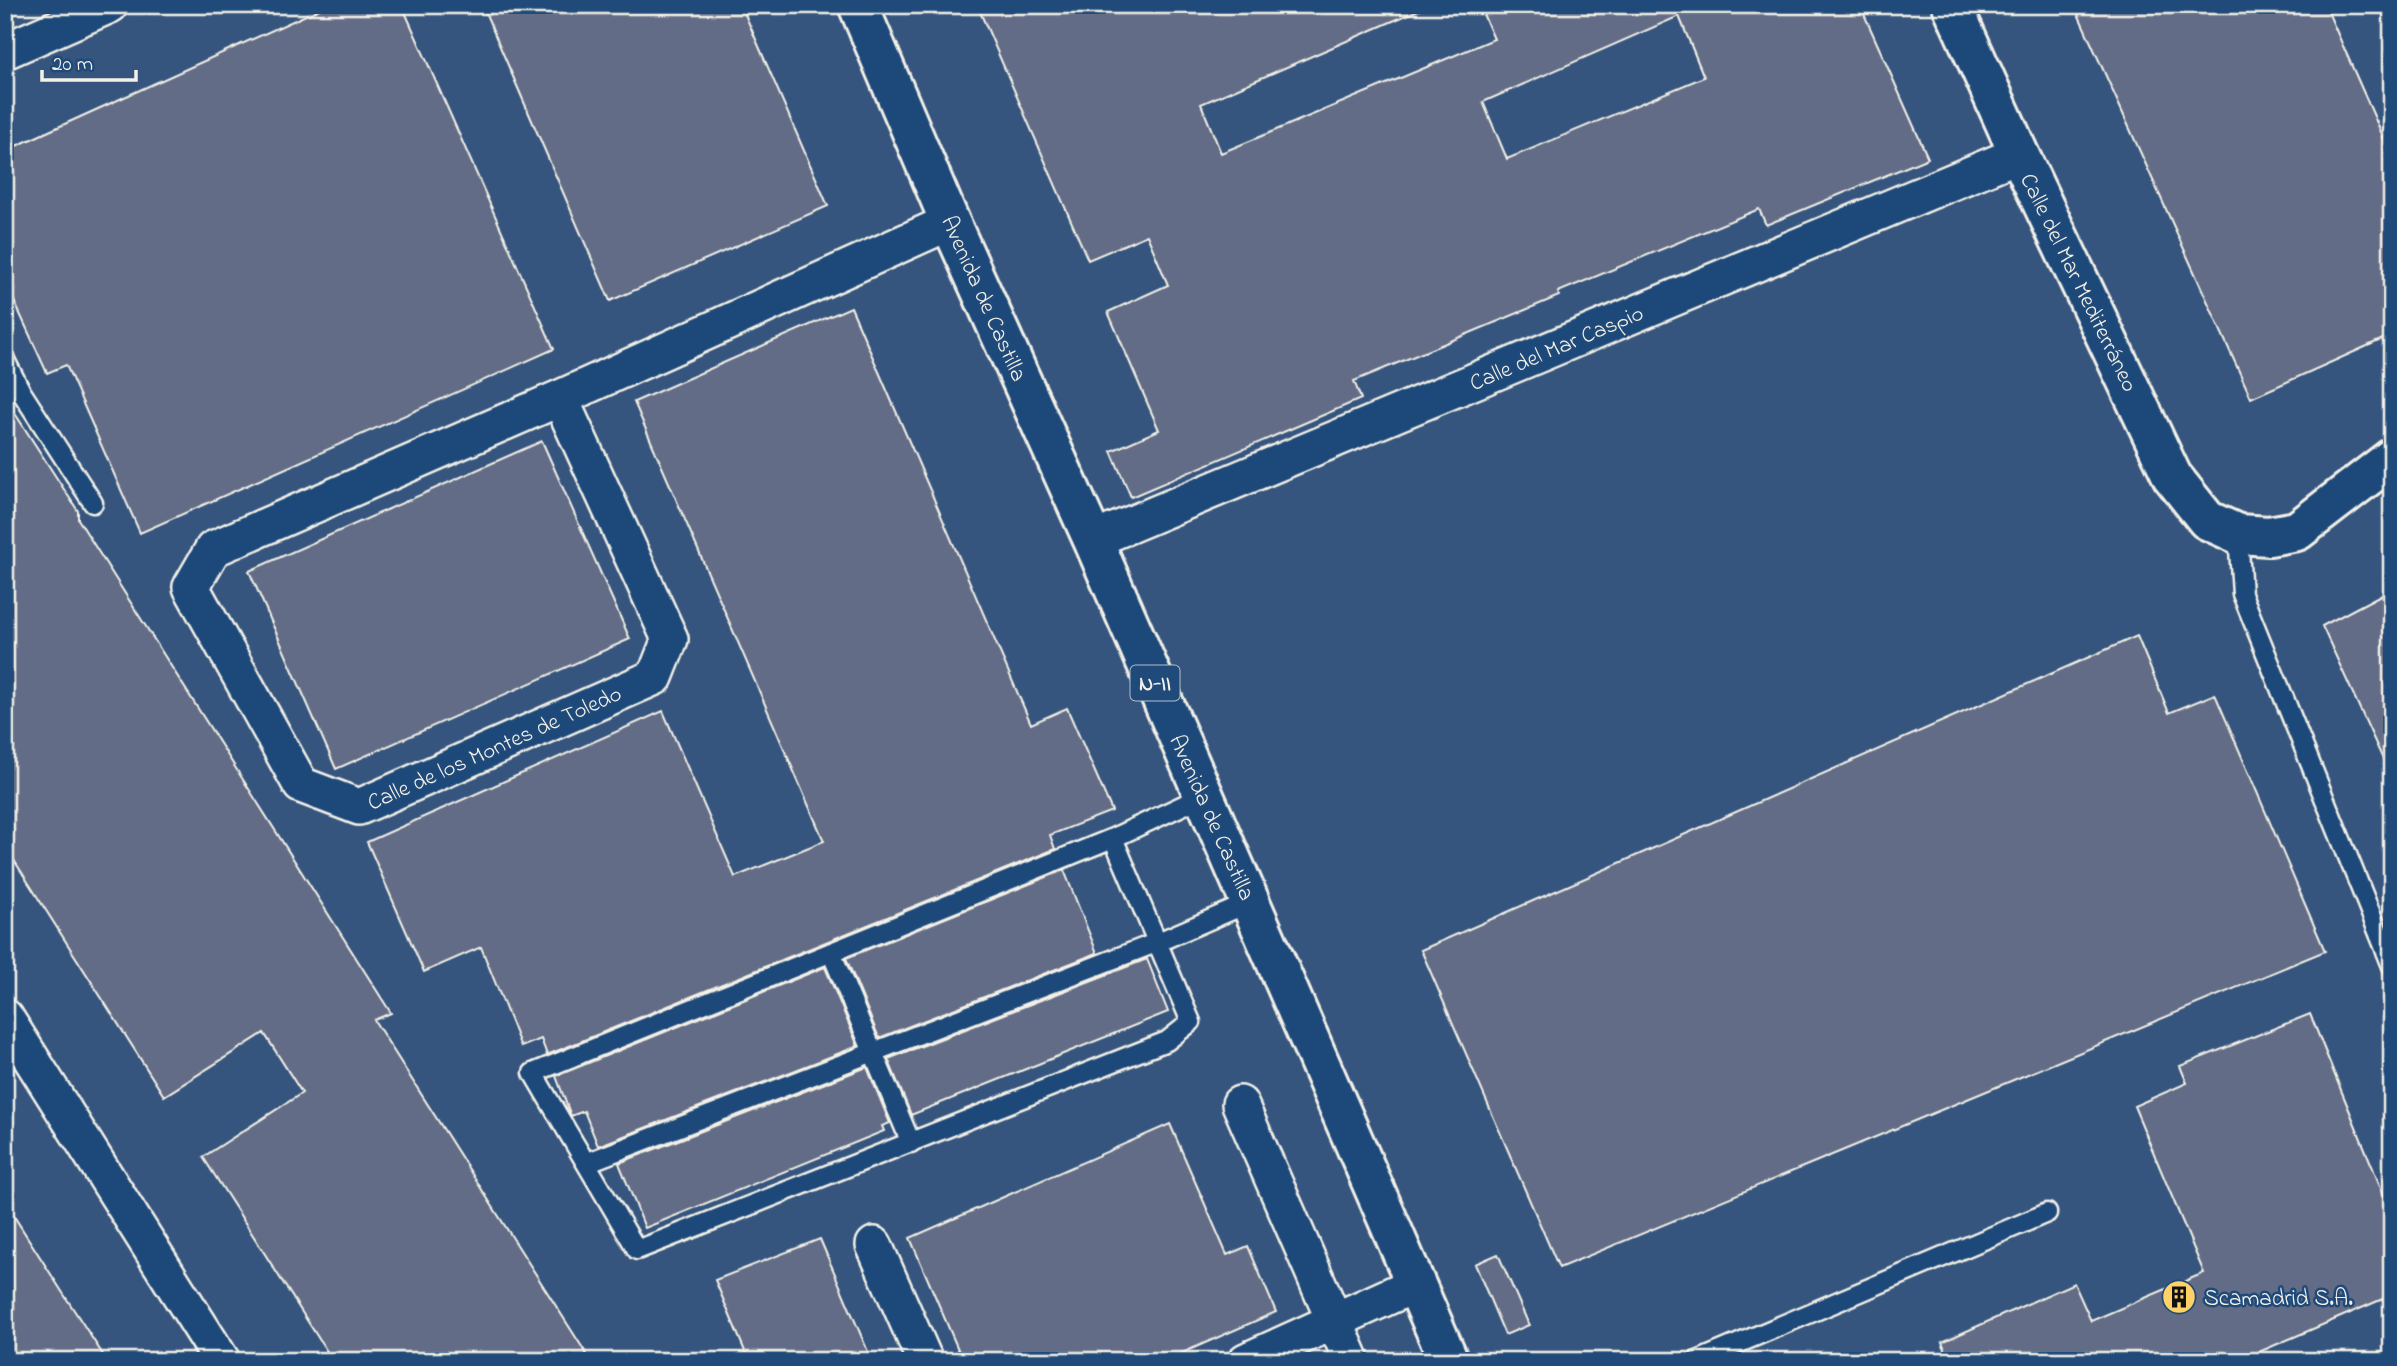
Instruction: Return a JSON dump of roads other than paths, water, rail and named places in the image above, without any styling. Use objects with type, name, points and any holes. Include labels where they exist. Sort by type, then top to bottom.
[{"type":"main road","name":"Avenida de Castilla","points":[[858,5],[950,222],[1093,540],[1449,1361]]},
{"type":"main road","name":"Calle del Mar Mediterráneo","points":[[1952,5],[2018,154],[2172,476],[2207,520],[2238,534]]},
{"type":"main road","points":[[2238,534],[2269,536],[2297,531],[2392,458]]},
{"type":"street","points":[[5,51],[110,5]]},
{"type":"street","name":"Calle del Mar Caspio","points":[[1093,540],[2018,154]]},
{"type":"street","name":"Calle de los Montes de Toledo","points":[[560,398],[670,639],[655,677],[359,807],[301,785],[191,587],[213,549],[560,398],[950,222]]},
{"type":"street","points":[[5,1017],[222,1361]]},
{"type":"street","points":[[1240,1104],[1352,1361]]},
{"type":"street","points":[[874,1245],[925,1361]]},
{"type":"street","points":[[1246,1361],[1416,1284]]},
{"type":"lane","points":[[5,360],[22,393],[93,503]]},
{"type":"lane","points":[[2238,534],[2242,594],[2392,966]]},
{"type":"lane","points":[[1113,838],[1191,1023],[1167,1041],[637,1250],[533,1073],[1113,838],[1203,796]]},
{"type":"lane","points":[[586,1163],[1158,942],[1251,902]]},
{"type":"lane","points":[[831,952],[911,1143]]},
{"type":"lane","points":[[1697,1361],[2047,1213]]},
{"type":"place","name":"Scamadrid S.A.","points":[[2179,1297]]}]
